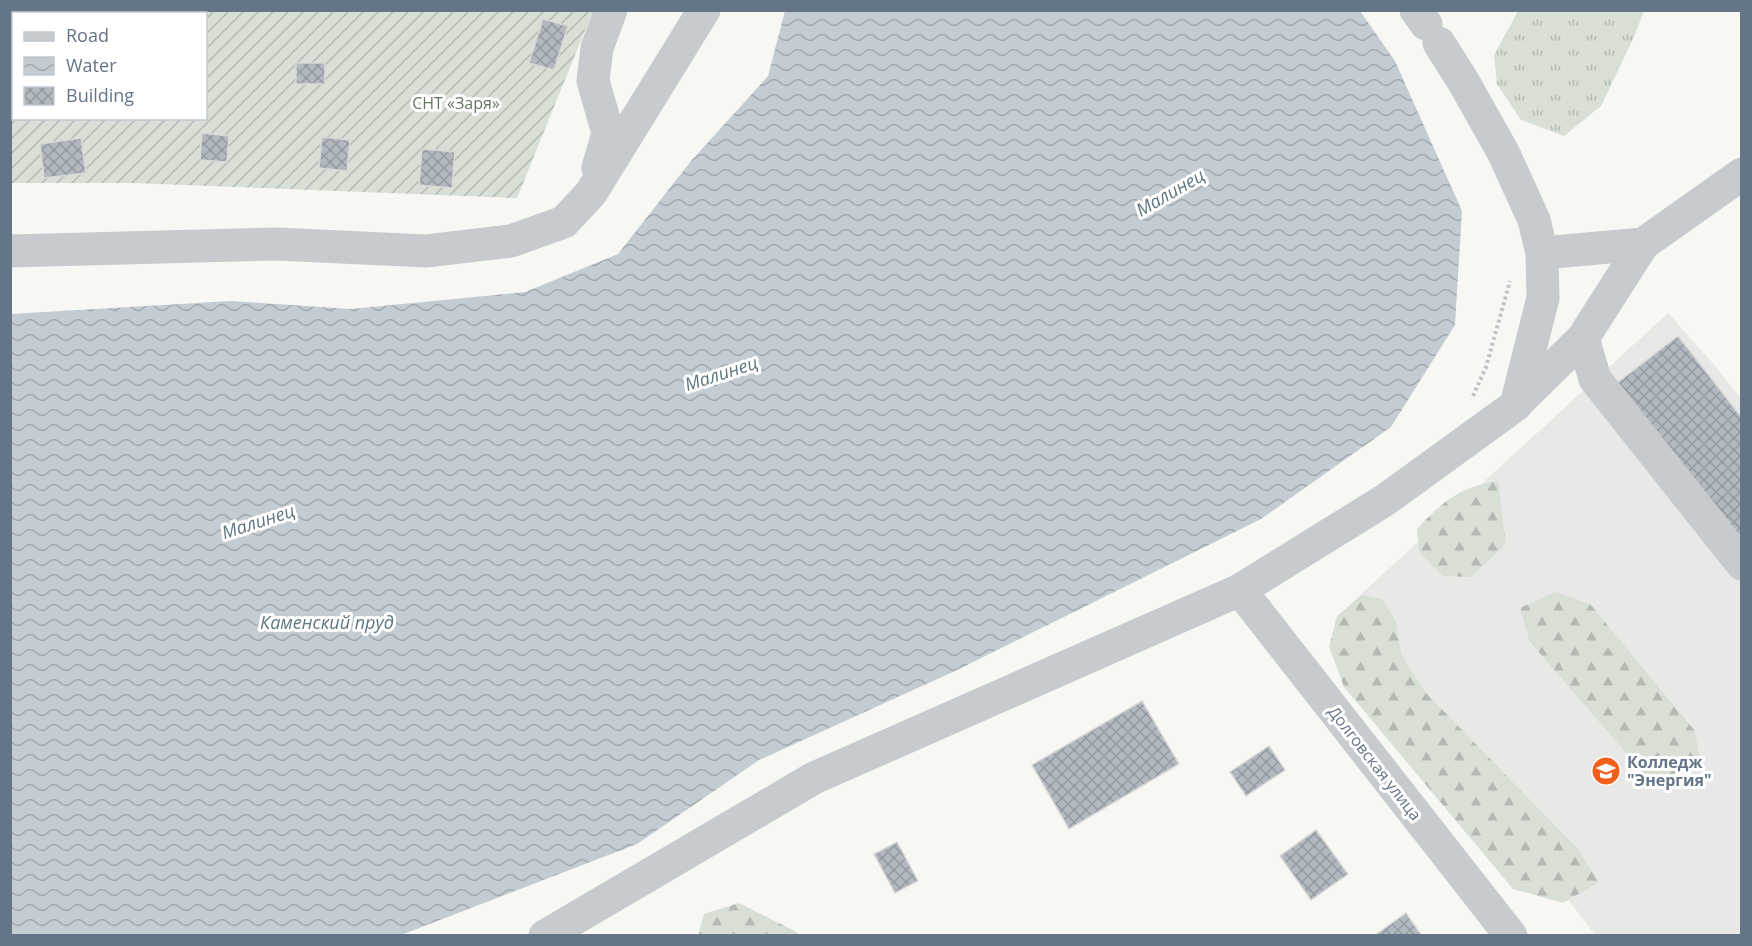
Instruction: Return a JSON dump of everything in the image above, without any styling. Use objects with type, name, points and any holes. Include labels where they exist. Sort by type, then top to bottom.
[{"type":"street","points":[[591,193],[608,133],[593,81],[597,48],[611,10]]},
{"type":"street","points":[[10,251],[277,244],[436,250],[511,241],[564,222],[591,193],[704,10]]},
{"type":"street","points":[[1427,26],[1463,81],[1503,152],[1534,220],[1542,253],[1543,298],[1516,405]]},
{"type":"street","points":[[545,936],[814,778],[1240,590],[1385,500],[1516,405],[1583,338],[1643,244],[1742,174]]},
{"type":"street","points":[[1542,253],[1643,244]]},
{"type":"street","points":[[1583,338],[1596,379],[1742,564]]},
{"type":"street","name":"Долговская улица","points":[[1240,590],[1511,936]]},
{"type":"path","points":[[1472,400],[1486,367],[1513,271]]},
{"type":"shaded area","name":"Колледж \"Энергия\"","points":[[1668,313],[1741,399],[1741,935],[1595,935],[1347,607]]},
{"type":"green space","name":"СНТ «Заря»","points":[[10,11],[593,11],[517,198],[131,183],[11,183]]},
{"type":"green space","points":[[1518,11],[1644,11],[1601,106],[1564,136],[1521,120],[1497,84],[1494,55]]},
{"type":"green space","points":[[1498,481],[1506,544],[1471,577],[1443,576],[1419,552],[1417,529],[1444,503],[1463,491]]},
{"type":"green space","points":[[1555,592],[1590,604],[1695,731],[1699,755],[1686,771],[1649,779],[1530,642],[1520,608]]},
{"type":"green space","points":[[1362,595],[1382,599],[1396,621],[1401,654],[1425,692],[1577,848],[1599,882],[1563,903],[1513,889],[1344,687],[1329,647],[1337,616]]},
{"type":"green space","points":[[739,903],[799,935],[698,935],[704,914]]},
{"type":"water","name":"Каменский пруд","points":[[785,11],[1360,11],[1395,61],[1462,211],[1455,325],[1391,427],[1261,519],[955,671],[759,760],[637,844],[401,935],[11,935],[11,314],[231,301],[351,309],[525,292],[618,254],[691,161],[768,76]]},
{"type":"building","points":[[543,19],[568,26],[554,70],[529,63]]},
{"type":"building","points":[[296,63],[325,63],[325,84],[296,84]]},
{"type":"building","points":[[202,133],[229,136],[227,162],[200,160]]},
{"type":"building","points":[[322,137],[350,140],[347,171],[319,168]]},
{"type":"building","points":[[81,138],[86,173],[44,178],[40,144]]},
{"type":"building","points":[[422,149],[455,152],[452,188],[419,185]]},
{"type":"building","points":[[1678,336],[1742,418],[1742,544],[1617,383]]},
{"type":"building","points":[[1142,701],[1179,764],[1069,829],[1032,765]]},
{"type":"building","points":[[1269,746],[1285,770],[1246,796],[1230,772]]},
{"type":"building","points":[[1316,830],[1348,874],[1311,900],[1280,856]]},
{"type":"building","points":[[897,842],[918,881],[895,893],[874,854]]},
{"type":"building","points":[[1406,913],[1422,936],[1374,936]]},
{"type":"place","name":"Колледж \"Энергия\"","points":[[1606,771]]},
{"type":"water label","name":"Малинец","points":[[1170,192]]},
{"type":"water label","name":"Малинец","points":[[721,373]]},
{"type":"water label","name":"Малинец","points":[[258,521]]}]
